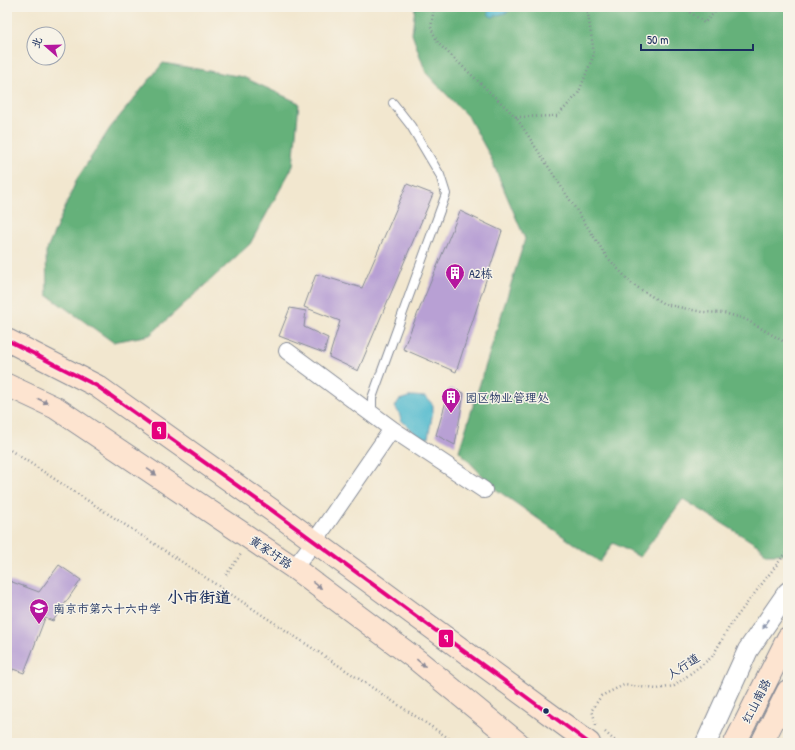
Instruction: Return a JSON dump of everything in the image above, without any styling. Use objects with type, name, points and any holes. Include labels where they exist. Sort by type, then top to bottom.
[{"type":"main road","points":[[7,340],[97,386],[589,743]]},
{"type":"main road","name":"黄家圩路","points":[[7,385],[56,408],[294,568],[417,660],[518,743]]},
{"type":"main road","name":"红山南路","points":[[735,743],[788,638]]},
{"type":"main road","name":"红山南路","points":[[762,743],[788,691]]},
{"type":"street","points":[[287,351],[392,429],[484,490]]},
{"type":"street","points":[[294,568],[314,542],[392,429]]},
{"type":"street","points":[[706,743],[748,650],[788,592]]},
{"type":"lane","points":[[372,412],[372,398],[446,194],[440,175],[411,126],[393,103]]},
{"type":"path","points":[[434,7],[432,28],[438,43],[516,116],[606,257],[632,284],[664,304],[702,312],[724,312],[745,319],[788,344]]},
{"type":"path","points":[[516,116],[556,116],[578,94],[594,54],[587,7]]},
{"type":"path","points":[[684,7],[704,23],[720,7]]},
{"type":"path","points":[[7,448],[456,743]]},
{"type":"path","name":"人行道","points":[[625,743],[614,740],[596,724],[592,710],[601,696],[624,685],[657,689],[674,686],[693,672],[712,657],[731,624],[788,550]]},
{"type":"green space","points":[[415,7],[788,7],[788,554],[765,554],[759,546],[683,499],[640,557],[613,543],[600,562],[494,488],[459,451],[525,239],[489,154],[469,118],[426,73],[412,34]]},
{"type":"green space","points":[[163,63],[243,77],[299,103],[293,166],[250,244],[150,335],[113,342],[47,295],[46,252],[77,179],[110,128]]},
{"type":"water","points":[[487,7],[509,7],[508,12],[492,17],[489,15]]},
{"type":"water","points":[[412,396],[426,397],[433,405],[428,438],[419,437],[401,420],[395,407],[399,400]]},
{"type":"building","points":[[407,184],[433,194],[358,371],[329,357],[340,321],[304,307],[316,274],[362,288]]},
{"type":"building","name":"A2栋","points":[[460,211],[502,231],[456,372],[403,349]]},
{"type":"building","points":[[290,308],[306,311],[304,327],[328,338],[324,353],[279,336]]},
{"type":"building","name":"园区物业管理处","points":[[450,388],[464,393],[455,445],[436,435]]},
{"type":"building","points":[[59,565],[81,580],[53,621],[45,618],[24,673],[13,669],[7,685],[7,580],[39,592]]},
{"type":"transit line","name":"9","points":[[7,340],[97,386],[273,511],[589,743]]},
{"type":"place","name":"A2栋","points":[[455,290]]},
{"type":"place","name":"园区物业管理处","points":[[451,414]]},
{"type":"place","name":"南京市第六十六中学","points":[[39,625]]},
{"type":"district","name":"小市街道","points":[[199,597]]}]
